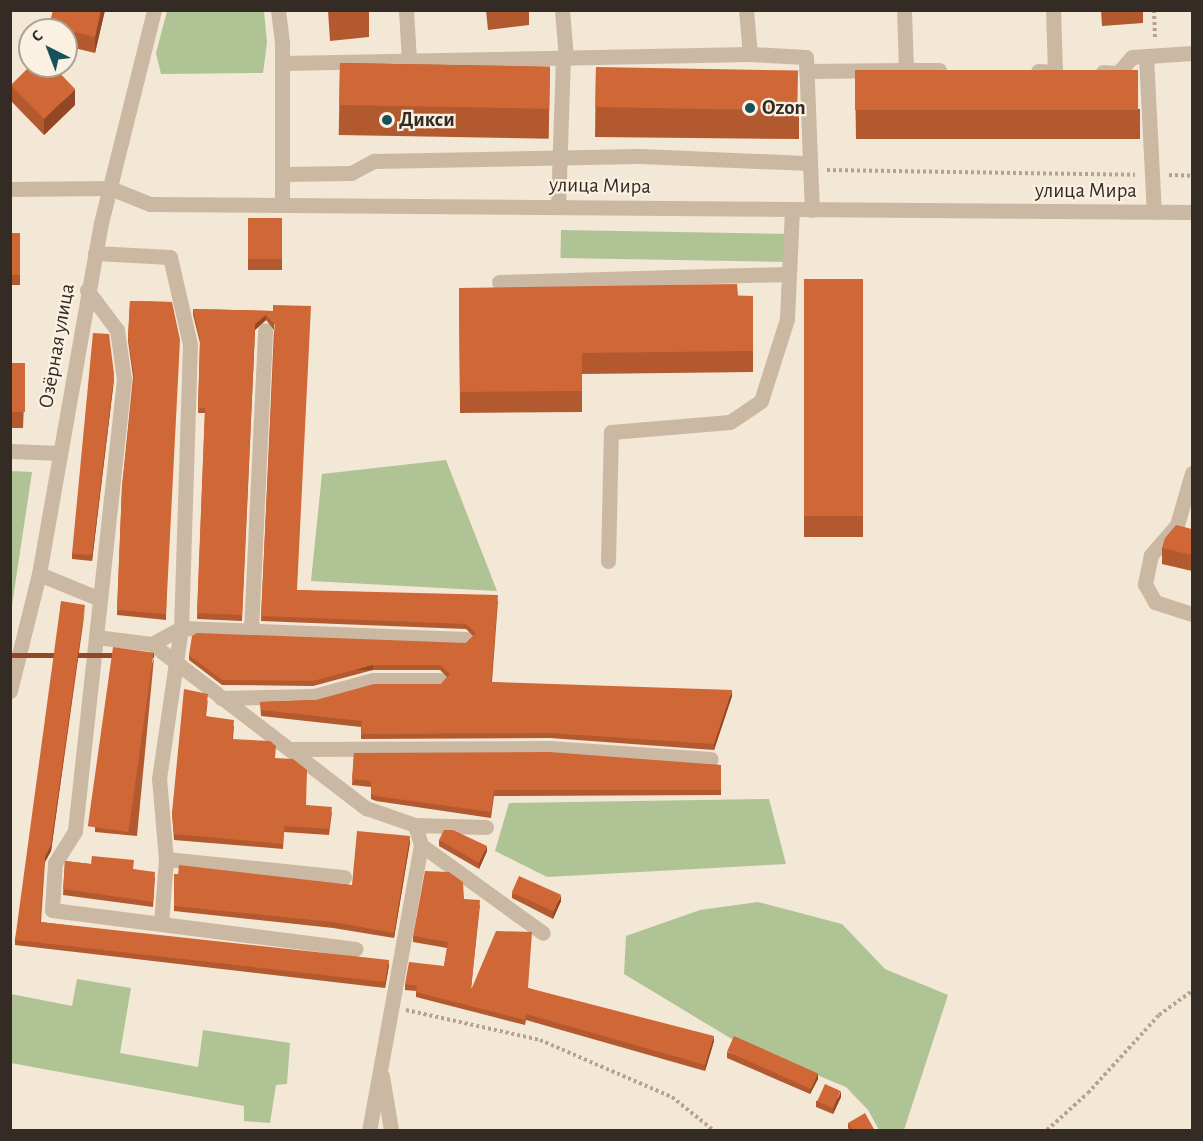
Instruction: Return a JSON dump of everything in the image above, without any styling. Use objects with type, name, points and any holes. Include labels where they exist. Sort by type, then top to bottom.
[{"type":"street","name":"Озёрная улица","points":[[10,691],[39,574],[87,290],[154,10]]},
{"type":"street","points":[[278,10],[282,63],[282,204]]},
{"type":"street","points":[[406,10],[409,61]]},
{"type":"street","points":[[558,207],[565,58],[562,10]]},
{"type":"street","points":[[746,10],[750,54]]},
{"type":"street","points":[[904,10],[906,70]]},
{"type":"street","points":[[1053,10],[1055,72]]},
{"type":"street","points":[[1021,71],[1118,73],[1132,57],[1192,53]]},
{"type":"street","points":[[282,63],[750,54],[806,57],[812,210]]},
{"type":"street","points":[[1151,55],[1154,212]]},
{"type":"street","points":[[806,71],[952,70]]},
{"type":"street","points":[[282,174],[351,173],[374,160],[560,157],[810,166]]},
{"type":"street","name":"улица Мира","points":[[10,189],[110,188],[150,204],[1192,212]]},
{"type":"street","points":[[608,561],[611,432],[730,422],[761,400],[787,319],[792,210]]},
{"type":"street","points":[[95,253],[170,257],[190,344],[181,628],[159,778],[166,859],[161,924]]},
{"type":"street","points":[[499,282],[789,274]]},
{"type":"street","points":[[87,290],[117,330],[124,379],[75,831],[55,862],[52,910],[356,949]]},
{"type":"street","points":[[250,630],[265,330]]},
{"type":"street","points":[[10,451],[60,453]]},
{"type":"street","points":[[1192,473],[1177,525],[1151,555],[1145,584],[1155,602],[1192,614]]},
{"type":"street","points":[[39,574],[100,599]]},
{"type":"street","points":[[152,644],[181,628],[466,639]]},
{"type":"street","points":[[96,637],[152,644],[292,749],[366,808],[415,825],[486,827]]},
{"type":"street","points":[[221,698],[314,696],[372,680],[440,680]]},
{"type":"street","points":[[292,749],[549,747],[711,759]]},
{"type":"street","points":[[369,1131],[380,1058],[421,845],[415,825]]},
{"type":"street","points":[[421,845],[543,933]]},
{"type":"street","points":[[166,859],[344,877]]},
{"type":"street","points":[[380,1058],[391,1131]]},
{"type":"path","points":[[1151,55],[1154,11]]},
{"type":"path","points":[[810,166],[1192,176]]},
{"type":"path","points":[[1047,1131],[1088,1093],[1159,1015],[1192,991]]},
{"type":"path","points":[[391,1006],[540,1040],[672,1097],[713,1131]]},
{"type":"green space","points":[[167,11],[264,11],[267,43],[263,73],[161,74],[156,53]]},
{"type":"green space","points":[[561,230],[789,234],[788,262],[561,258]]},
{"type":"green space","points":[[446,460],[497,591],[311,581],[322,474]]},
{"type":"green space","points":[[10,471],[32,472],[11,612]]},
{"type":"green space","points":[[769,799],[786,864],[547,877],[495,851],[509,803]]},
{"type":"green space","points":[[758,902],[842,924],[885,969],[948,995],[904,1130],[879,1130],[868,1110],[846,1087],[735,1041],[624,974],[626,936],[700,910]]},
{"type":"green space","points":[[77,979],[131,988],[120,1053],[198,1067],[203,1030],[290,1043],[287,1084],[276,1085],[270,1123],[244,1121],[244,1106],[11,1063],[11,994],[72,1006]]},
{"type":"building","points":[[53,10],[101,10],[95,37],[78,33],[78,18],[51,18]]},
{"type":"building","points":[[340,63],[550,67],[549,109],[339,105]]},
{"type":"building","points":[[596,67],[798,71],[797,111],[595,107]]},
{"type":"building","points":[[855,70],[1138,70],[1138,110],[855,110]]},
{"type":"building","points":[[18,78],[64,78],[75,89],[44,119],[11,85]]},
{"type":"building","points":[[248,218],[282,218],[282,259],[248,259]]},
{"type":"building","points":[[10,233],[20,233],[20,275],[10,275]]},
{"type":"building","points":[[804,279],[863,279],[863,516],[804,516]]},
{"type":"building","points":[[737,284],[738,296],[753,296],[753,351],[582,353],[582,391],[460,392],[459,288]]},
{"type":"building","points":[[130,301],[172,302],[180,340],[166,614],[117,610],[122,487],[134,374],[128,336]]},
{"type":"building","points":[[273,305],[311,306],[297,590],[498,595],[491,682],[732,690],[714,744],[550,733],[361,734],[362,721],[261,710],[260,702],[316,700],[374,684],[441,684],[450,674],[440,665],[373,665],[313,681],[222,680],[189,655],[192,636],[197,633],[466,643],[476,633],[466,624],[261,616],[275,325],[266,315],[255,324],[242,615],[197,613],[205,408],[198,408],[200,339],[193,309],[273,311]]},
{"type":"building","points":[[93,333],[109,334],[114,374],[92,555],[72,554]]},
{"type":"building","points":[[10,363],[25,363],[25,412],[10,412]]},
{"type":"building","points":[[1176,525],[1192,529],[1192,555],[1162,548],[1165,538]]},
{"type":"building","points":[[61,601],[85,605],[51,845],[45,857],[40,922],[389,960],[385,982],[15,940]]},
{"type":"building","points":[[113,647],[154,653],[128,832],[88,826]]},
{"type":"building","points":[[184,689],[208,694],[205,716],[234,720],[232,739],[270,741],[276,746],[275,758],[293,759],[307,770],[306,805],[332,807],[329,829],[284,826],[283,844],[174,834],[172,813]]},
{"type":"building","points":[[549,752],[721,765],[721,790],[494,790],[491,812],[376,796],[371,794],[371,781],[352,779],[354,753]]},
{"type":"building","points":[[444,830],[453,830],[487,846],[479,863],[439,840]]},
{"type":"building","points":[[357,831],[410,836],[394,933],[333,922],[174,906],[174,874],[178,875],[179,865],[352,885]]},
{"type":"building","points":[[92,856],[134,860],[133,869],[155,872],[153,902],[63,889],[65,861],[91,864]]},
{"type":"building","points":[[425,871],[449,872],[463,882],[464,899],[480,900],[471,990],[496,931],[532,932],[528,988],[714,1036],[705,1065],[526,1014],[525,1020],[416,992],[417,986],[405,984],[409,962],[444,966],[448,942],[413,936]]},
{"type":"building","points":[[519,876],[561,895],[554,911],[512,892]]},
{"type":"building","points":[[734,1036],[818,1073],[811,1089],[727,1052]]},
{"type":"building","points":[[825,1084],[841,1091],[833,1108],[817,1101]]},
{"type":"building","points":[[865,1113],[875,1131],[853,1131],[848,1123]]},
{"type":"place","name":"Ozon","points":[[750,108]]},
{"type":"place","name":"Дикси","points":[[387,120]]}]
